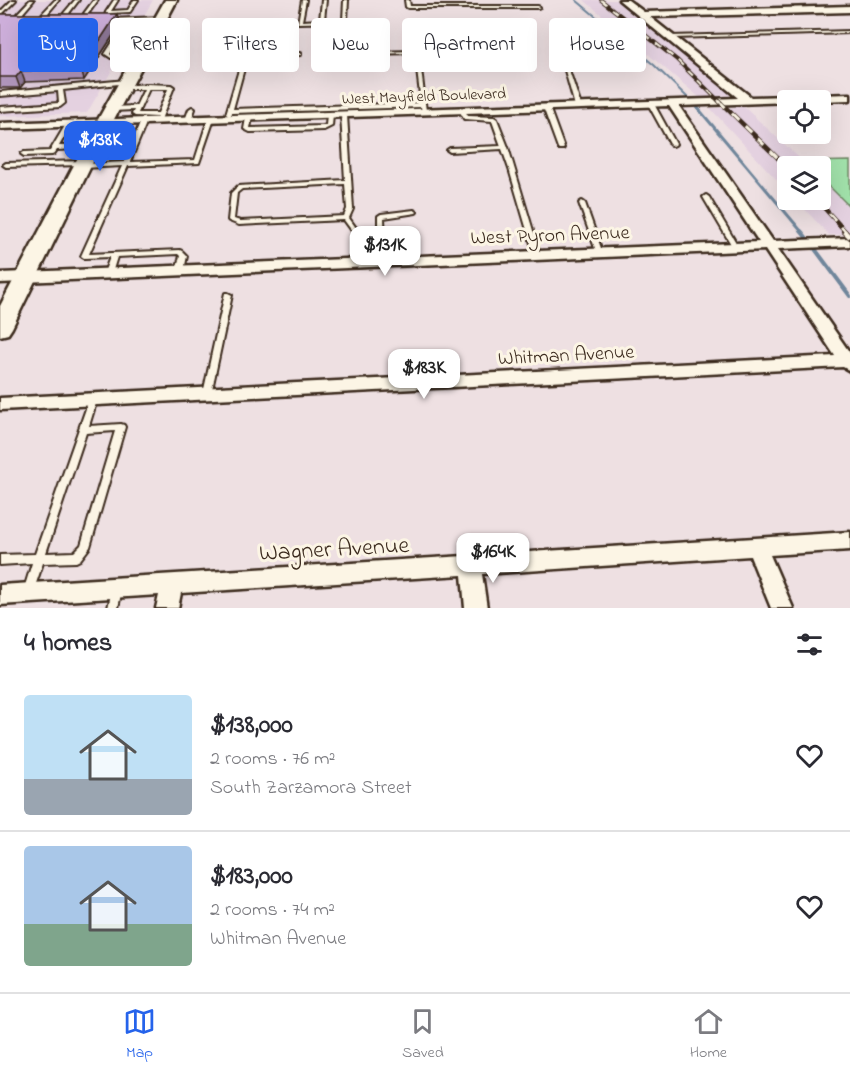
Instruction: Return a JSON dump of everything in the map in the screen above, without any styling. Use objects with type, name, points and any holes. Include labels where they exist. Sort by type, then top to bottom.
[{"type":"main road","points":[[161,18],[171,0]]},
{"type":"main road","points":[[0,328],[132,72]]},
{"type":"street","points":[[623,0],[749,100]]},
{"type":"street","points":[[766,0],[778,11]]},
{"type":"street","points":[[644,15],[850,9]]},
{"type":"street","name":"West Mayfield Boulevard","points":[[0,126],[69,124],[108,116],[144,122],[159,118],[188,120],[229,115],[249,118],[344,115],[423,109],[462,110],[850,97]]},
{"type":"street","points":[[672,103],[848,363]]},
{"type":"street","name":"West Pyron Avenue","points":[[0,278],[850,242]]},
{"type":"street","name":"Whitman Avenue","points":[[0,404],[848,363]]},
{"type":"street","name":"Wagner Avenue","points":[[0,596],[850,541]]},
{"type":"street","points":[[756,547],[782,608]]},
{"type":"street","points":[[471,566],[477,608]]},
{"type":"street","points":[[167,608],[172,584]]},
{"type":"lane","points":[[0,15],[14,0]]},
{"type":"lane","points":[[14,20],[32,0]]},
{"type":"lane","points":[[41,18],[57,0]]},
{"type":"lane","points":[[63,18],[77,0]]},
{"type":"lane","points":[[80,18],[96,0]]},
{"type":"lane","points":[[110,20],[102,20],[116,0]]},
{"type":"lane","points":[[108,12],[129,11],[136,0]]},
{"type":"lane","points":[[304,0],[300,22],[311,22]]},
{"type":"lane","points":[[322,18],[324,0]]},
{"type":"lane","points":[[345,18],[346,0]]},
{"type":"lane","points":[[407,0],[408,7],[538,7],[534,0]]},
{"type":"lane","points":[[453,0],[455,7]]},
{"type":"lane","points":[[492,0],[494,6]]},
{"type":"lane","points":[[512,0],[515,6]]},
{"type":"lane","points":[[0,21],[18,20]]},
{"type":"lane","points":[[671,37],[850,32]]},
{"type":"lane","points":[[241,72],[229,115],[423,109],[417,52],[390,53]]},
{"type":"lane","points":[[568,72],[578,106]]},
{"type":"lane","points":[[0,94],[125,85],[148,86],[171,87],[159,118],[135,114],[148,86]]},
{"type":"lane","points":[[0,109],[60,105],[62,103],[60,89]]},
{"type":"lane","points":[[651,104],[673,144]]},
{"type":"lane","points":[[546,107],[561,148]]},
{"type":"lane","points":[[108,116],[138,108]]},
{"type":"lane","points":[[188,120],[192,109]]},
{"type":"lane","points":[[462,110],[466,118],[494,119],[505,147],[537,254]]},
{"type":"lane","points":[[344,115],[350,209],[346,218]]},
{"type":"lane","points":[[56,148],[86,158],[126,164],[196,162],[211,119]]},
{"type":"lane","points":[[144,122],[84,256],[180,252],[184,256],[180,270]]},
{"type":"lane","points":[[24,154],[52,153],[69,124]]},
{"type":"lane","points":[[450,150],[505,147]]},
{"type":"lane","points":[[6,165],[86,158]]},
{"type":"lane","points":[[346,218],[239,223],[231,220],[234,193],[240,188],[347,182]]},
{"type":"lane","points":[[706,197],[735,246]]},
{"type":"lane","points":[[582,203],[599,251]]},
{"type":"lane","points":[[375,261],[381,216],[414,212]]},
{"type":"lane","points":[[346,218],[375,261]]},
{"type":"lane","points":[[108,273],[114,255]]},
{"type":"lane","points":[[207,394],[228,295]]},
{"type":"lane","points":[[28,594],[93,400]]},
{"type":"lane","points":[[0,560],[76,557],[85,547],[121,428],[83,430]]},
{"type":"lane","points":[[113,608],[118,587]]},
{"type":"shaded area","points":[[0,0],[153,0],[142,18],[110,18],[111,72],[87,113],[0,116]]},
{"type":"shaded area","points":[[584,0],[619,0],[641,18],[605,18]]},
{"type":"shaded area","points":[[646,22],[737,95],[699,97],[646,52]]},
{"type":"shaded area","points":[[744,107],[777,137],[777,144],[784,144],[797,156],[777,156],[777,180],[710,108]]},
{"type":"shaded area","points":[[831,188],[850,207],[850,234],[829,235],[805,210],[831,210]]},
{"type":"green space","points":[[831,161],[850,161],[850,207],[831,188]]},
{"type":"building","points":[[0,14],[117,14],[114,18],[110,18],[110,25],[98,43],[98,18],[18,18],[18,72],[20,72],[16,77],[0,77]]},
{"type":"waterway","points":[[576,0],[654,65],[688,98]]},
{"type":"waterway","points":[[697,107],[802,232]]},
{"type":"waterway","points":[[801,231],[806,237]]},
{"type":"waterway","points":[[815,249],[850,296]]},
{"type":"railway","points":[[601,0],[677,60],[721,103]]},
{"type":"railway","points":[[719,101],[777,157]]},
{"type":"railway","points":[[826,210],[846,232]]},
{"type":"railway","points":[[844,231],[850,237]]}]
